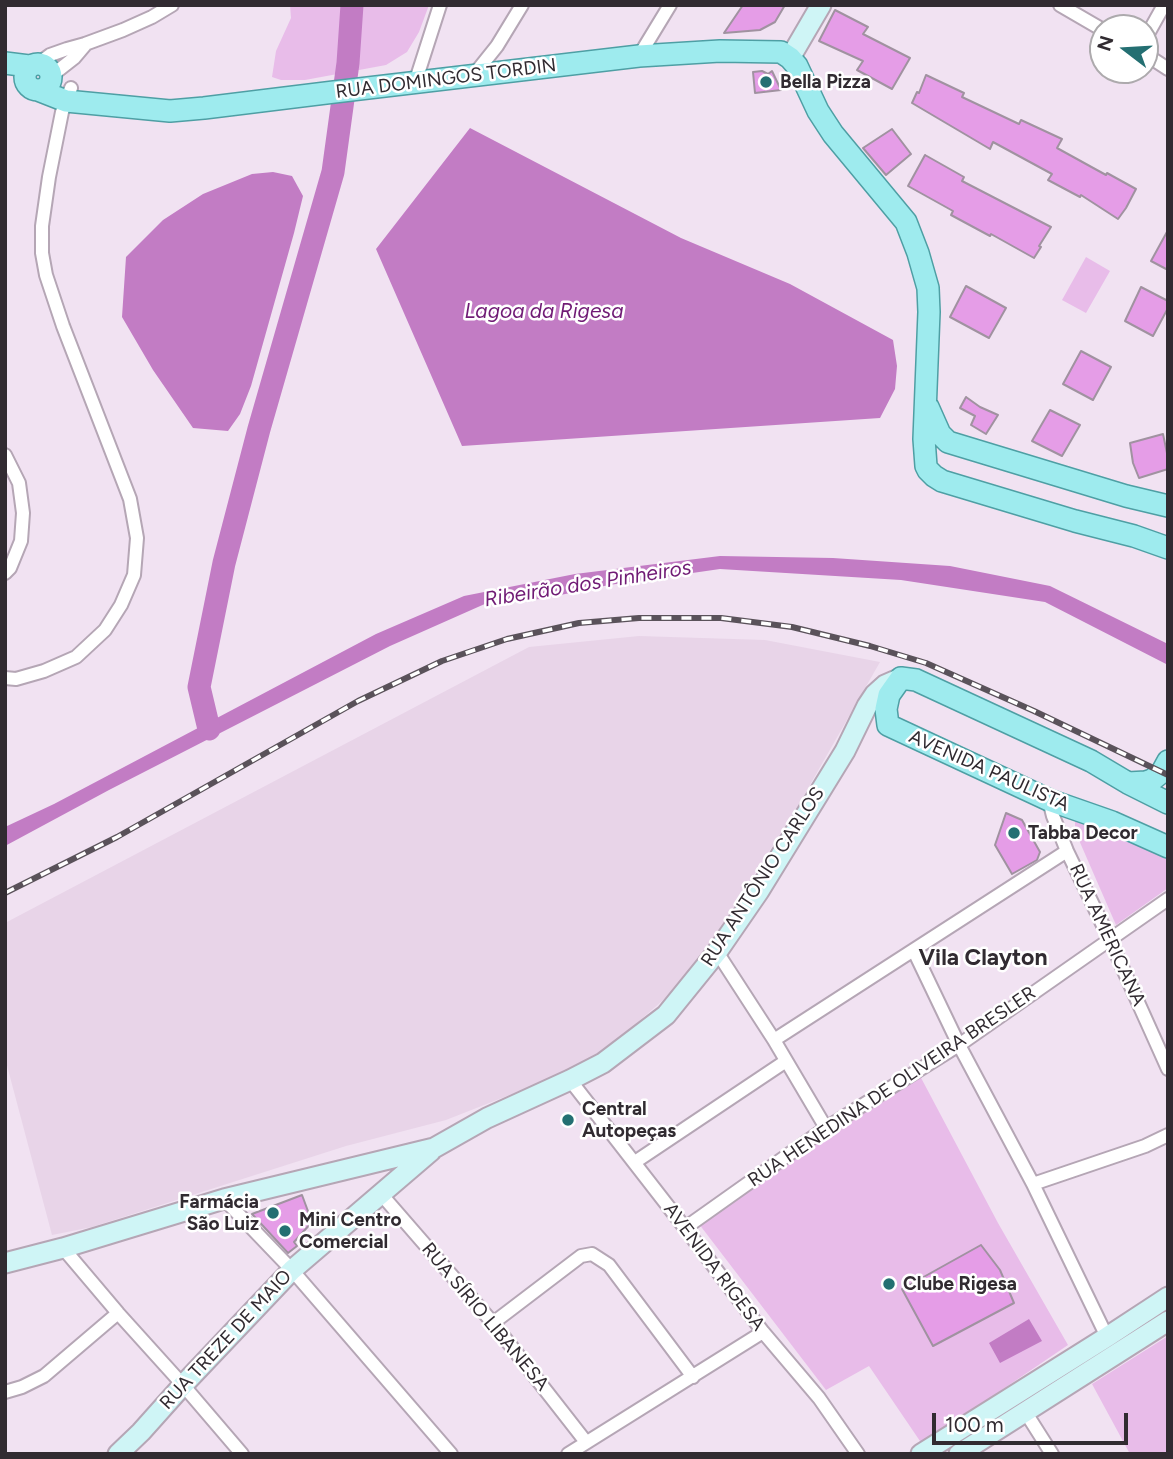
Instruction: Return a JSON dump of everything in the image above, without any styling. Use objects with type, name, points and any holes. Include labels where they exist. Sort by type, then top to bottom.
[{"type":"main road","points":[[821,5],[790,58],[797,66],[818,111],[833,134],[906,222],[918,253],[928,288],[929,312],[924,450],[926,466],[942,481],[1168,548]]},
{"type":"main road","name":"RUA DOMINGOS TORDIN","points":[[5,63],[40,77],[68,95],[100,105],[170,111],[639,56],[773,50],[790,58]]},
{"type":"main road","name":"RUA DOMINGOS TORDIN","points":[[5,80],[40,77]]},
{"type":"main road","points":[[926,402],[934,424],[948,442],[1126,496],[1168,506]]},
{"type":"main road","points":[[934,476],[935,458],[948,442]]},
{"type":"main road","points":[[853,736],[874,726],[888,726],[886,709],[889,695],[901,678],[916,680],[1091,761],[1168,803]]},
{"type":"main road","name":"RUA ANTÔNIO CARLOS","points":[[5,1264],[224,1199],[434,1148],[487,1118],[603,1063],[666,1015],[718,952],[792,839],[853,736],[867,706],[886,685],[901,678]]},
{"type":"main road","name":"AVENIDA PAULISTA","points":[[888,726],[1049,800],[1112,822],[1168,847]]},
{"type":"main road","points":[[1128,783],[1152,780],[1162,772],[1168,761]]},
{"type":"main road","name":"RUA TREZE DE MAIO","points":[[118,1454],[292,1270],[434,1148]]},
{"type":"main road","points":[[364,1166],[374,1171],[377,1181],[376,1199]]},
{"type":"main road","points":[[921,1454],[1168,1297]]},
{"type":"main road","points":[[959,1454],[1168,1321]]},
{"type":"street","points":[[40,77],[74,58],[85,44],[152,17],[172,5]]},
{"type":"street","points":[[415,83],[440,5]]},
{"type":"street","points":[[483,75],[522,5]]},
{"type":"street","points":[[639,56],[670,5]]},
{"type":"street","points":[[1060,5],[1089,22]]},
{"type":"street","points":[[483,75],[497,46]]},
{"type":"street","points":[[5,678],[16,679],[44,671],[76,657],[105,630],[121,605],[134,575],[137,538],[130,499],[63,326],[46,275],[42,253],[42,226],[49,177],[68,95]]},
{"type":"street","points":[[5,455],[19,483],[23,513],[21,541],[10,568],[5,573]]},
{"type":"street","name":"RUA AMERICANA","points":[[1049,800],[1067,851],[1168,1069]]},
{"type":"street","points":[[774,1040],[1067,851]]},
{"type":"street","name":"RUA HENEDINA DE OLIVEIRA BRESLER","points":[[685,1227],[826,1128],[959,1045],[1168,899]]},
{"type":"street","points":[[914,951],[959,1045],[1033,1184],[1107,1337]]},
{"type":"street","points":[[718,952],[826,1128]]},
{"type":"street","points":[[635,1162],[786,1061]]},
{"type":"street","name":"AVENIDA RIGESA","points":[[570,1080],[763,1332],[819,1398],[858,1454]]},
{"type":"street","points":[[1033,1184],[1145,1146],[1168,1135]]},
{"type":"street","points":[[224,1199],[292,1270],[451,1454]]},
{"type":"street","name":"RUA SÍRIO LIBANESA","points":[[376,1199],[494,1323],[586,1442]]},
{"type":"street","points":[[63,1248],[242,1454]]},
{"type":"street","points":[[494,1323],[581,1256],[592,1254],[609,1265],[694,1377]]},
{"type":"street","points":[[5,1392],[44,1376],[118,1313]]},
{"type":"street","points":[[568,1454],[763,1332]]},
{"type":"street","points":[[1026,1413],[1052,1454]]},
{"type":"shaded area","points":[[290,5],[429,5],[419,32],[407,52],[386,65],[305,80],[281,80],[272,77],[276,51],[291,18]]},
{"type":"shaded area","points":[[1086,257],[1110,271],[1086,313],[1062,300]]},
{"type":"shaded area","points":[[639,636],[765,640],[880,662],[795,811],[687,979],[583,1066],[446,1120],[346,1146],[92,1227],[52,1235],[5,1058],[5,923],[529,647]]},
{"type":"shaded area","points":[[1081,816],[1168,857],[1168,888],[1116,925],[1075,831],[1075,822]]},
{"type":"shaded area","name":"Clube Rigesa","points":[[919,1074],[998,1223],[1068,1345],[922,1444],[869,1366],[826,1390],[699,1224]]},
{"type":"shaded area","points":[[1168,1336],[1168,1454],[1130,1454],[1092,1384]]},
{"type":"water","name":"Lagoa da Rigesa","points":[[470,128],[681,238],[790,284],[893,340],[897,366],[895,389],[880,418],[462,446],[376,249]]},
{"type":"water","points":[[273,172],[292,176],[303,196],[251,386],[240,414],[228,431],[193,428],[153,370],[122,317],[126,257],[163,220],[203,194],[252,174]]},
{"type":"water","name":"Ribeirão dos Pinheiros","points":[[720,556],[833,558],[950,566],[1050,586],[1168,644],[1168,665],[1045,602],[901,580],[720,569],[609,585],[541,599],[487,603],[390,646],[5,846],[5,827],[54,804],[376,634],[464,596],[575,574]]},
{"type":"water","points":[[1029,1319],[1042,1341],[1000,1363],[989,1343]]},
{"type":"building","points":[[743,5],[785,5],[775,22],[760,30],[724,33]]},
{"type":"building","points":[[835,10],[868,27],[863,34],[910,58],[892,89],[857,70],[863,61],[819,41]]},
{"type":"building","name":"Bella Pizza","points":[[762,71],[768,74],[772,71],[781,90],[755,93],[753,72]]},
{"type":"building","points":[[926,75],[964,93],[962,97],[1019,124],[1021,120],[1062,139],[1057,148],[1136,189],[1126,208],[1118,219],[1081,195],[1080,197],[1048,180],[1052,174],[993,142],[990,149],[912,103]]},
{"type":"building","points":[[892,129],[911,154],[886,175],[863,148]]},
{"type":"building","points":[[925,155],[964,177],[962,181],[1051,227],[1034,258],[951,215],[953,211],[908,186]]},
{"type":"building","points":[[1168,230],[1168,270],[1151,261]]},
{"type":"building","points":[[966,286],[1006,308],[989,338],[950,317]]},
{"type":"building","points":[[1141,287],[1168,301],[1168,308],[1153,336],[1125,321]]},
{"type":"building","points":[[1081,351],[1111,367],[1093,400],[1063,384]]},
{"type":"building","points":[[966,397],[998,415],[986,434],[971,425],[975,416],[960,408]]},
{"type":"building","points":[[1050,410],[1080,425],[1062,456],[1032,441]]},
{"type":"building","points":[[1163,434],[1168,469],[1139,478],[1130,443]]},
{"type":"building","name":"Tabba Decor","points":[[1006,813],[1022,820],[1040,852],[1037,860],[1012,874],[995,845]]},
{"type":"building","name":"Mini Centro Comercial","points":[[302,1195],[312,1222],[294,1242],[297,1246],[288,1253],[252,1214]]},
{"type":"building","points":[[981,1245],[1000,1270],[1014,1303],[933,1346],[902,1289]]},
{"type":"waterway","points":[[209,729],[199,687],[224,563],[259,429],[333,172],[348,63],[352,5]]},
{"type":"railway","points":[[5,893],[117,837],[358,701],[442,661],[507,639],[579,623],[639,618],[721,618],[792,627],[870,646],[926,663],[1168,775]]},
{"type":"place","name":"Bella Pizza","points":[[766,82]]},
{"type":"place","name":"Tabba Decor","points":[[1014,833]]},
{"type":"place","name":"Central Autopeças","points":[[568,1120]]},
{"type":"place","name":"Farmácia São Luiz","points":[[273,1213]]},
{"type":"place","name":"Mini Centro Comercial","points":[[285,1231]]},
{"type":"place","name":"Clube Rigesa","points":[[889,1284]]},
{"type":"district","name":"Vila Clayton","points":[[983,958]]}]
